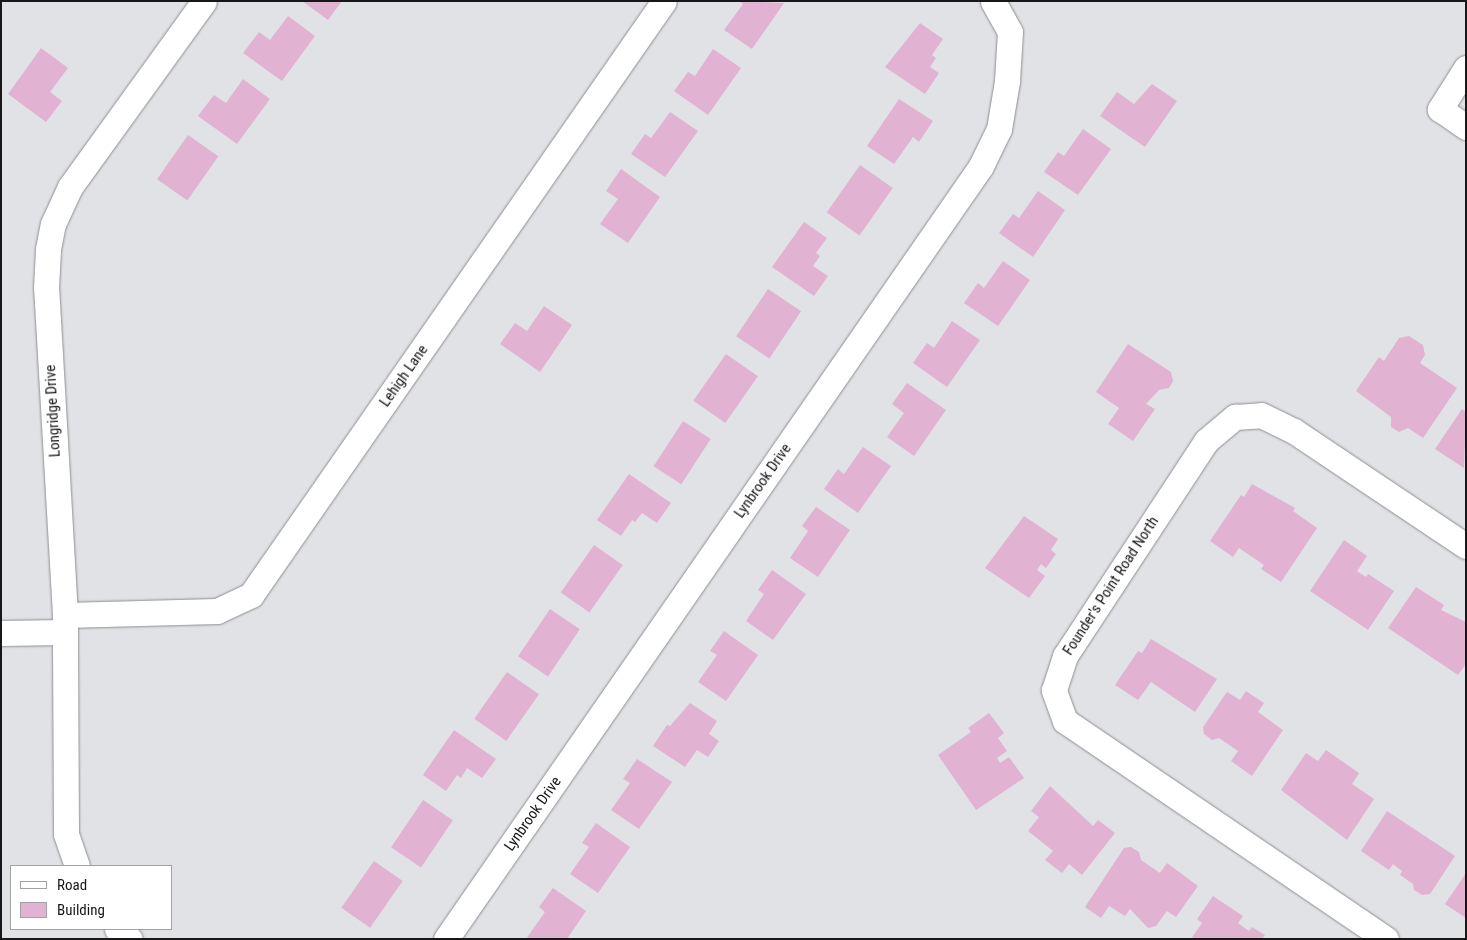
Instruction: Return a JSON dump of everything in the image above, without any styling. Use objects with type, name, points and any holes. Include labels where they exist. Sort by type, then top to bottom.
[{"type":"street","name":"Longridge Drive","points":[[78,865],[66,834],[65,623],[46,288],[53,224],[70,187],[204,1]]},
{"type":"street","name":"Lehigh Lane","points":[[1,633],[65,623],[217,611],[250,595],[664,1]]},
{"type":"street","name":"Lynbrook Drive","points":[[446,939],[981,166],[998,129],[1007,80],[1010,32],[993,1]]},
{"type":"street","points":[[1466,68],[1440,109],[1466,127]]},
{"type":"street","name":"Founder's Point Road North","points":[[1386,939],[1065,721],[1054,690],[1065,656],[1206,440],[1234,418],[1261,415],[1294,431],[1466,546]]},
{"type":"street","points":[[118,930],[130,939]]},
{"type":"building","points":[[302,1],[342,1],[328,20]]},
{"type":"building","points":[[740,1],[784,3],[752,49],[724,30],[743,4]]},
{"type":"building","points":[[288,16],[315,36],[282,81],[243,53],[259,32],[270,40]]},
{"type":"building","points":[[920,23],[943,39],[932,55],[936,58],[930,67],[939,73],[925,94],[885,67]]},
{"type":"building","points":[[41,48],[68,68],[50,92],[62,101],[46,122],[8,94]]},
{"type":"building","points":[[713,49],[741,68],[708,115],[674,91],[688,72],[695,76]]},
{"type":"building","points":[[243,79],[270,99],[237,144],[198,116],[214,95],[226,103]]},
{"type":"building","points":[[1152,84],[1177,101],[1145,147],[1100,116],[1117,92],[1134,104]]},
{"type":"building","points":[[899,99],[933,121],[919,142],[913,137],[894,164],[867,146]]},
{"type":"building","points":[[670,112],[698,131],[665,177],[631,154],[645,134],[651,138]]},
{"type":"building","points":[[1083,129],[1111,149],[1078,195],[1044,172],[1058,152],[1064,156]]},
{"type":"building","points":[[188,135],[218,156],[187,200],[157,179]]},
{"type":"building","points":[[860,165],[893,188],[859,235],[827,213]]},
{"type":"building","points":[[621,169],[660,197],[628,243],[600,224],[618,199],[606,191]]},
{"type":"building","points":[[1038,191],[1065,210],[1033,257],[999,233],[1013,214],[1019,218]]},
{"type":"building","points":[[804,222],[827,238],[816,253],[820,256],[813,266],[828,276],[814,296],[772,267]]},
{"type":"building","points":[[1003,261],[1030,280],[998,326],[964,303],[978,283],[984,288]]},
{"type":"building","points":[[768,289],[801,311],[769,359],[736,336]]},
{"type":"building","points":[[544,306],[572,325],[540,372],[500,344],[515,323],[527,331]]},
{"type":"building","points":[[952,321],[980,340],[947,387],[913,363],[927,343],[934,348]]},
{"type":"building","points":[[1409,336],[1423,345],[1425,355],[1420,363],[1457,388],[1423,438],[1408,428],[1399,432],[1391,427],[1391,417],[1356,391],[1379,357],[1384,361],[1399,338]]},
{"type":"building","points":[[1128,344],[1171,372],[1173,381],[1169,388],[1159,390],[1146,404],[1155,409],[1133,441],[1108,424],[1119,408],[1096,392]]},
{"type":"building","points":[[726,354],[758,376],[725,423],[693,401]]},
{"type":"building","points":[[907,383],[946,410],[914,456],[887,437],[904,413],[892,404]]},
{"type":"building","points":[[1462,409],[1466,412],[1464,468],[1435,449]]},
{"type":"building","points":[[683,421],[711,439],[681,484],[654,466]]},
{"type":"building","points":[[863,447],[891,466],[858,513],[824,489],[838,469],[844,474]]},
{"type":"building","points":[[629,474],[671,503],[657,523],[642,513],[635,522],[632,520],[621,536],[597,520]]},
{"type":"building","points":[[1252,484],[1295,508],[1293,511],[1317,528],[1281,582],[1261,569],[1264,565],[1239,548],[1233,557],[1210,541],[1241,495],[1244,497]]},
{"type":"building","points":[[816,507],[850,530],[818,577],[790,558],[808,531],[802,526]]},
{"type":"building","points":[[1024,516],[1058,539],[1051,550],[1056,554],[1046,568],[1041,564],[1037,570],[1045,576],[1029,598],[985,568]]},
{"type":"building","points":[[1344,540],[1367,556],[1357,571],[1366,577],[1368,574],[1394,591],[1368,630],[1310,591]]},
{"type":"building","points":[[594,545],[623,565],[589,613],[561,593]]},
{"type":"building","points":[[772,570],[806,594],[773,640],[746,621],[764,594],[758,590]]},
{"type":"building","points":[[1416,587],[1444,605],[1441,610],[1466,622],[1466,664],[1458,675],[1388,628]]},
{"type":"building","points":[[550,609],[580,629],[548,676],[518,656]]},
{"type":"building","points":[[724,631],[758,655],[726,701],[698,682],[717,655],[710,651]]},
{"type":"building","points":[[1151,639],[1217,679],[1195,712],[1151,682],[1138,700],[1115,685],[1138,651],[1142,653]]},
{"type":"building","points":[[507,672],[539,694],[506,741],[474,719]]},
{"type":"building","points":[[1246,691],[1264,703],[1258,712],[1283,730],[1252,776],[1231,761],[1238,751],[1219,738],[1212,740],[1204,734],[1203,727],[1227,692],[1240,700]]},
{"type":"building","points":[[690,703],[717,721],[709,734],[719,741],[708,757],[697,750],[685,767],[653,746],[667,725],[670,726]]},
{"type":"building","points":[[989,713],[1004,733],[998,738],[1007,751],[997,758],[1000,763],[1009,757],[1024,778],[976,810],[938,755],[971,732],[968,728]]},
{"type":"building","points":[[454,730],[496,759],[482,778],[467,768],[461,778],[457,775],[446,791],[423,775]]},
{"type":"building","points":[[1326,750],[1359,773],[1352,784],[1374,799],[1347,840],[1281,790],[1306,753],[1318,761]]},
{"type":"building","points":[[637,759],[672,782],[639,829],[611,810],[630,783],[623,779]]},
{"type":"building","points":[[1050,786],[1093,826],[1098,820],[1115,833],[1082,875],[1069,864],[1062,873],[1045,860],[1053,851],[1028,831],[1039,817],[1031,811]]},
{"type":"building","points":[[423,800],[453,820],[421,867],[391,847]]},
{"type":"building","points":[[1387,811],[1455,856],[1430,894],[1422,895],[1414,890],[1413,884],[1400,875],[1402,871],[1393,864],[1389,870],[1361,851]]},
{"type":"building","points":[[596,823],[630,847],[598,893],[570,874],[589,847],[582,843]]},
{"type":"building","points":[[1131,847],[1139,852],[1141,860],[1160,873],[1167,863],[1198,886],[1176,917],[1167,911],[1156,926],[1148,928],[1130,909],[1125,916],[1109,906],[1101,918],[1085,907],[1124,848]]},
{"type":"building","points":[[374,861],[403,881],[370,928],[341,908]]},
{"type":"building","points":[[1466,873],[1466,918],[1445,904]]},
{"type":"building","points":[[553,888],[586,911],[567,939],[526,939],[545,912],[539,907]]},
{"type":"building","points":[[1213,896],[1243,916],[1238,923],[1249,931],[1252,927],[1265,935],[1262,939],[1191,939],[1202,923],[1197,919]]}]
